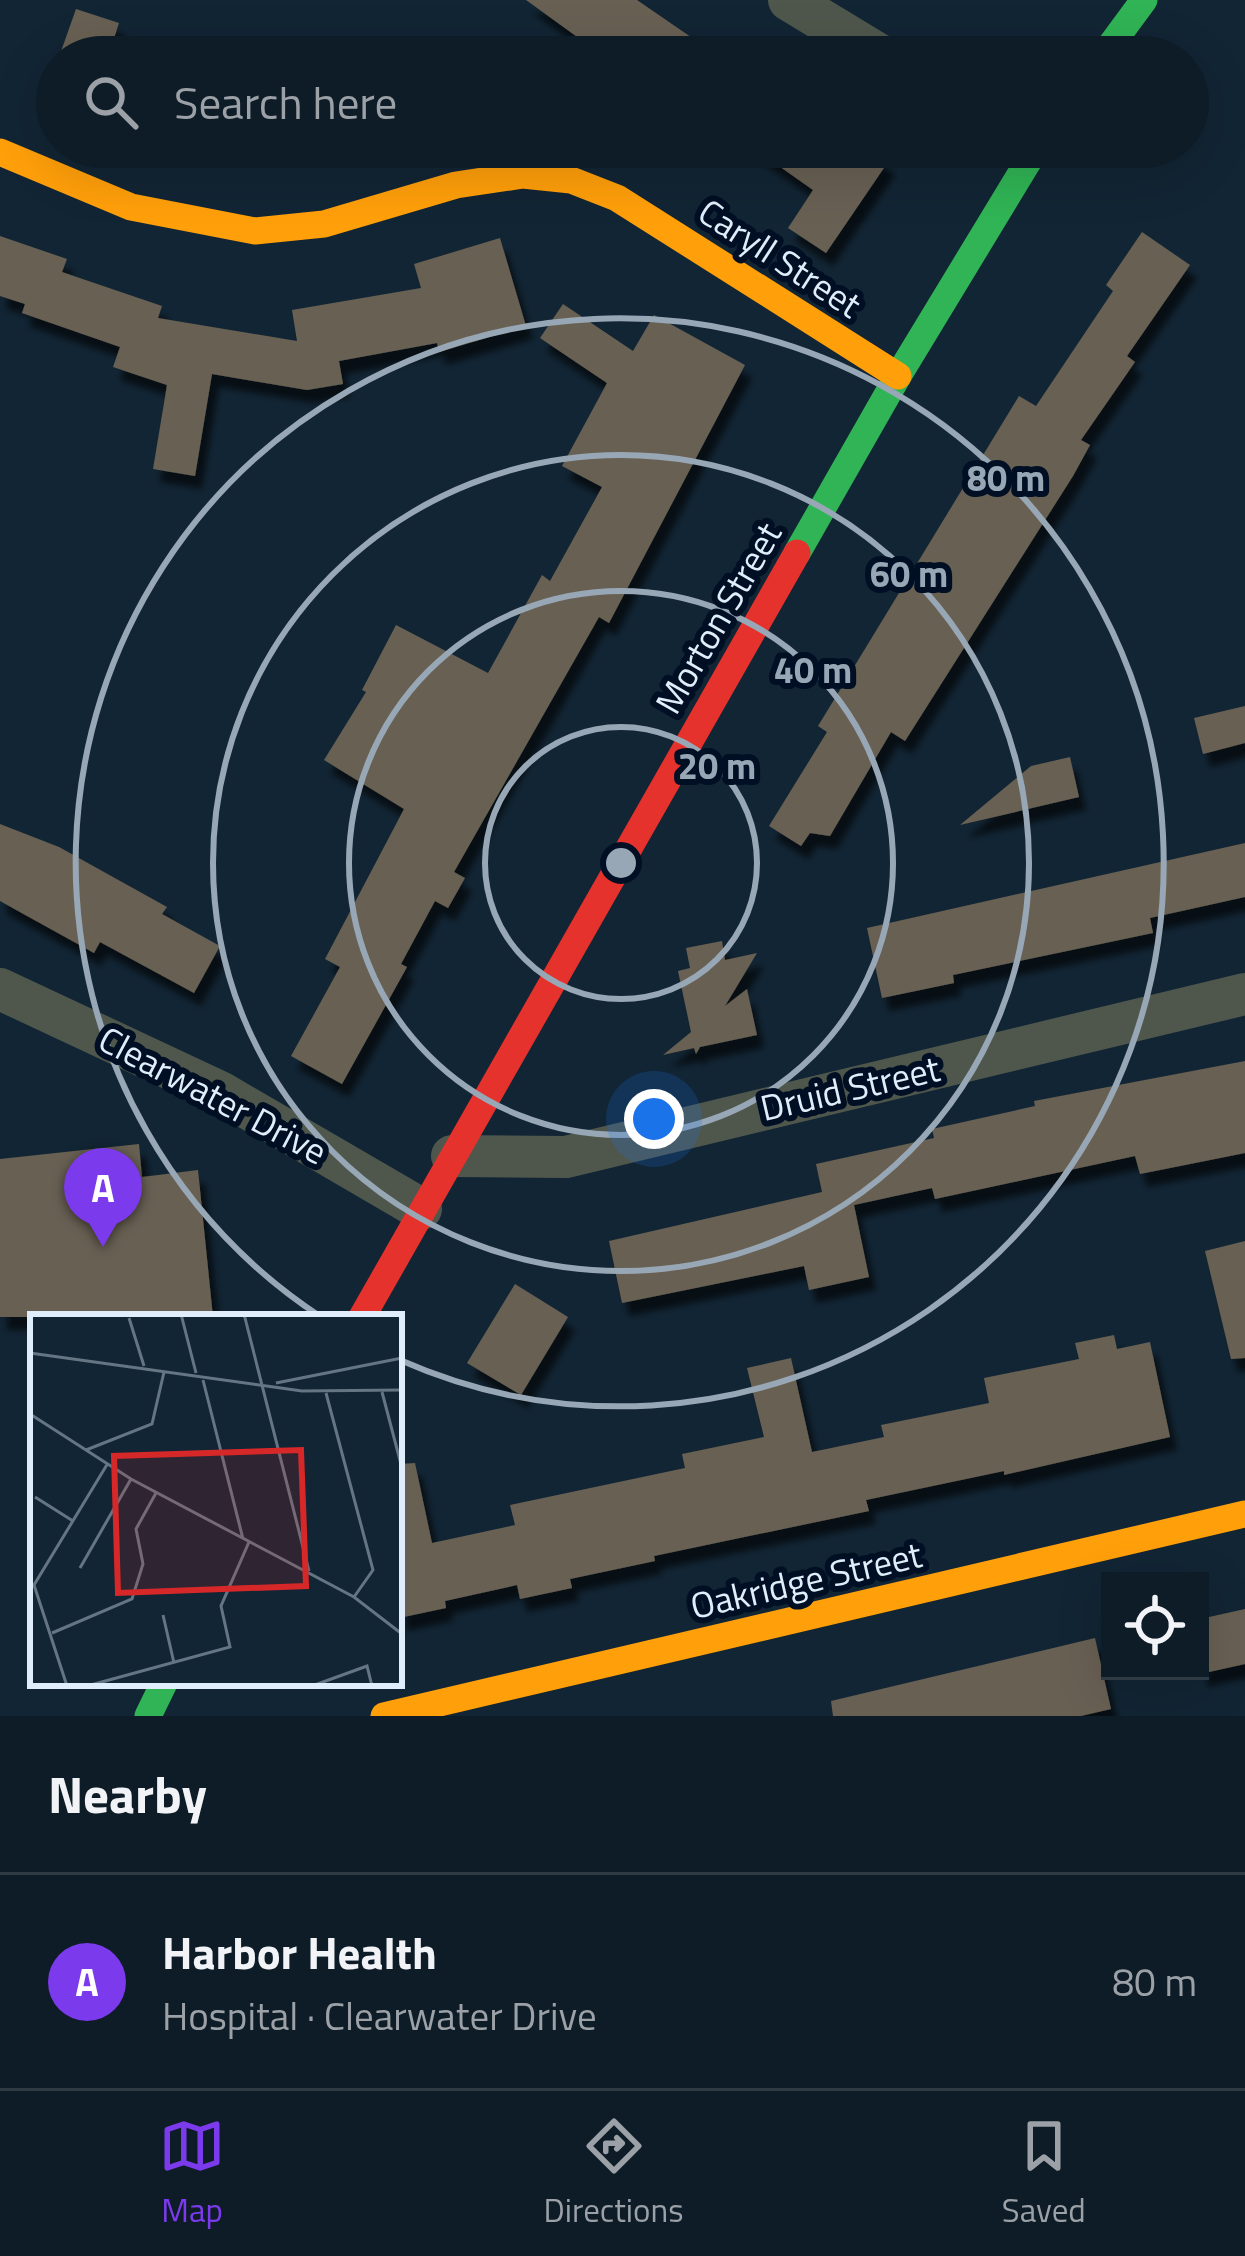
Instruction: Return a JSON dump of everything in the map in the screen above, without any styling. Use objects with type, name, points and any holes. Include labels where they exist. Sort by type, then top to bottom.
[{"type":"street","points":[[789,0],[848,36]]},
{"type":"street","points":[[1117,36],[1144,0]]},
{"type":"street","name":"Caryll Street","points":[[0,152],[36,167]]},
{"type":"street","name":"Caryll Street","points":[[38,168],[131,207],[255,231],[324,224],[456,185],[523,175],[571,180],[617,197],[898,376]]},
{"type":"street","name":"Morton Street","points":[[364,1314],[898,376],[1022,168]]},
{"type":"street","name":"Clearwater Drive","points":[[0,989],[220,1092],[422,1209]]},
{"type":"street","name":"Druid Street","points":[[452,1156],[566,1157],[1245,994]]},
{"type":"street","name":"Oakridge Street","points":[[384,1716],[1245,1514]]},
{"type":"street","points":[[148,1716],[163,1686]]},
{"type":"building","points":[[526,0],[637,0],[689,36],[576,36]]},
{"type":"building","points":[[76,9],[119,23],[115,36],[66,36]]},
{"type":"building","points":[[782,168],[884,168],[826,253],[788,228],[813,190]]},
{"type":"building","points":[[1142,232],[1190,265],[1127,356],[1135,362],[1081,440],[1090,445],[1073,476],[905,741],[891,732],[830,836],[810,833],[801,846],[769,826],[827,732],[818,726],[1019,396],[1036,406],[1113,291],[1106,285]]},
{"type":"building","points":[[0,236],[67,259],[62,272],[162,306],[158,318],[297,341],[292,310],[421,288],[414,264],[500,238],[526,326],[439,352],[437,343],[339,361],[343,384],[307,390],[212,374],[195,476],[153,469],[167,385],[113,367],[120,347],[22,313],[25,304],[0,296]]},
{"type":"building","points":[[563,304],[633,351],[654,315],[745,365],[609,623],[599,617],[454,872],[465,878],[448,908],[435,901],[401,964],[407,967],[342,1084],[291,1056],[340,967],[325,959],[404,809],[324,760],[366,692],[362,690],[396,625],[488,673],[542,575],[550,581],[602,487],[562,466],[607,383],[540,338]]},
{"type":"building","points":[[1245,706],[1245,743],[1203,754],[1194,718]]},
{"type":"building","points":[[1070,757],[1079,797],[960,825],[1031,766]]},
{"type":"building","points":[[0,824],[59,847],[167,907],[162,914],[220,946],[194,993],[100,942],[94,953],[0,901]]},
{"type":"building","points":[[1245,843],[1245,897],[1150,918],[1153,933],[953,975],[954,983],[882,998],[867,928]]},
{"type":"building","points":[[722,941],[725,960],[757,953],[725,1006],[747,989],[757,1035],[700,1047],[696,1054],[694,1048],[663,1055],[691,1032],[678,971],[690,968],[686,948]]},
{"type":"building","points":[[1245,1061],[1245,1153],[1140,1174],[1135,1156],[935,1199],[932,1188],[854,1205],[869,1277],[809,1290],[804,1266],[622,1303],[609,1241],[822,1192],[816,1164],[934,1138],[932,1129],[1035,1106],[1034,1101]]},
{"type":"building","points":[[139,1144],[142,1177],[198,1170],[213,1314],[0,1317],[0,1159]]},
{"type":"building","points":[[1245,1241],[1245,1358],[1231,1359],[1205,1251]]},
{"type":"building","points":[[515,1284],[568,1317],[521,1395],[467,1363]]},
{"type":"building","points":[[1114,1335],[1117,1349],[1150,1342],[1170,1437],[866,1500],[869,1511],[654,1556],[655,1561],[570,1579],[572,1588],[520,1599],[517,1585],[445,1601],[446,1608],[402,1617],[402,1464],[415,1463],[432,1543],[515,1525],[510,1505],[685,1468],[682,1454],[764,1437],[747,1368],[791,1358],[812,1452],[884,1437],[881,1425],[989,1403],[984,1378],[1079,1359],[1075,1343]]},
{"type":"building","points":[[1245,1609],[1245,1664],[1209,1672],[1209,1617]]},
{"type":"building","points":[[1095,1638],[1111,1709],[1081,1716],[833,1716],[831,1701]]},
{"type":"traffic: fast","points":[[1117,36],[1144,0]]},
{"type":"traffic: fast","points":[[797,553],[1024,168]]},
{"type":"traffic: fast","points":[[148,1716],[163,1686]]},
{"type":"traffic: slow","points":[[0,152],[36,167]]},
{"type":"traffic: slow","points":[[38,168],[131,207],[255,231],[324,224],[456,185],[523,175],[571,180],[617,198],[898,376]]},
{"type":"traffic: slow","points":[[384,1716],[1245,1514]]},
{"type":"traffic: jam","points":[[364,1314],[797,553]]},
{"type":"place","name":"Harbor Health","points":[[103,1247]]}]
